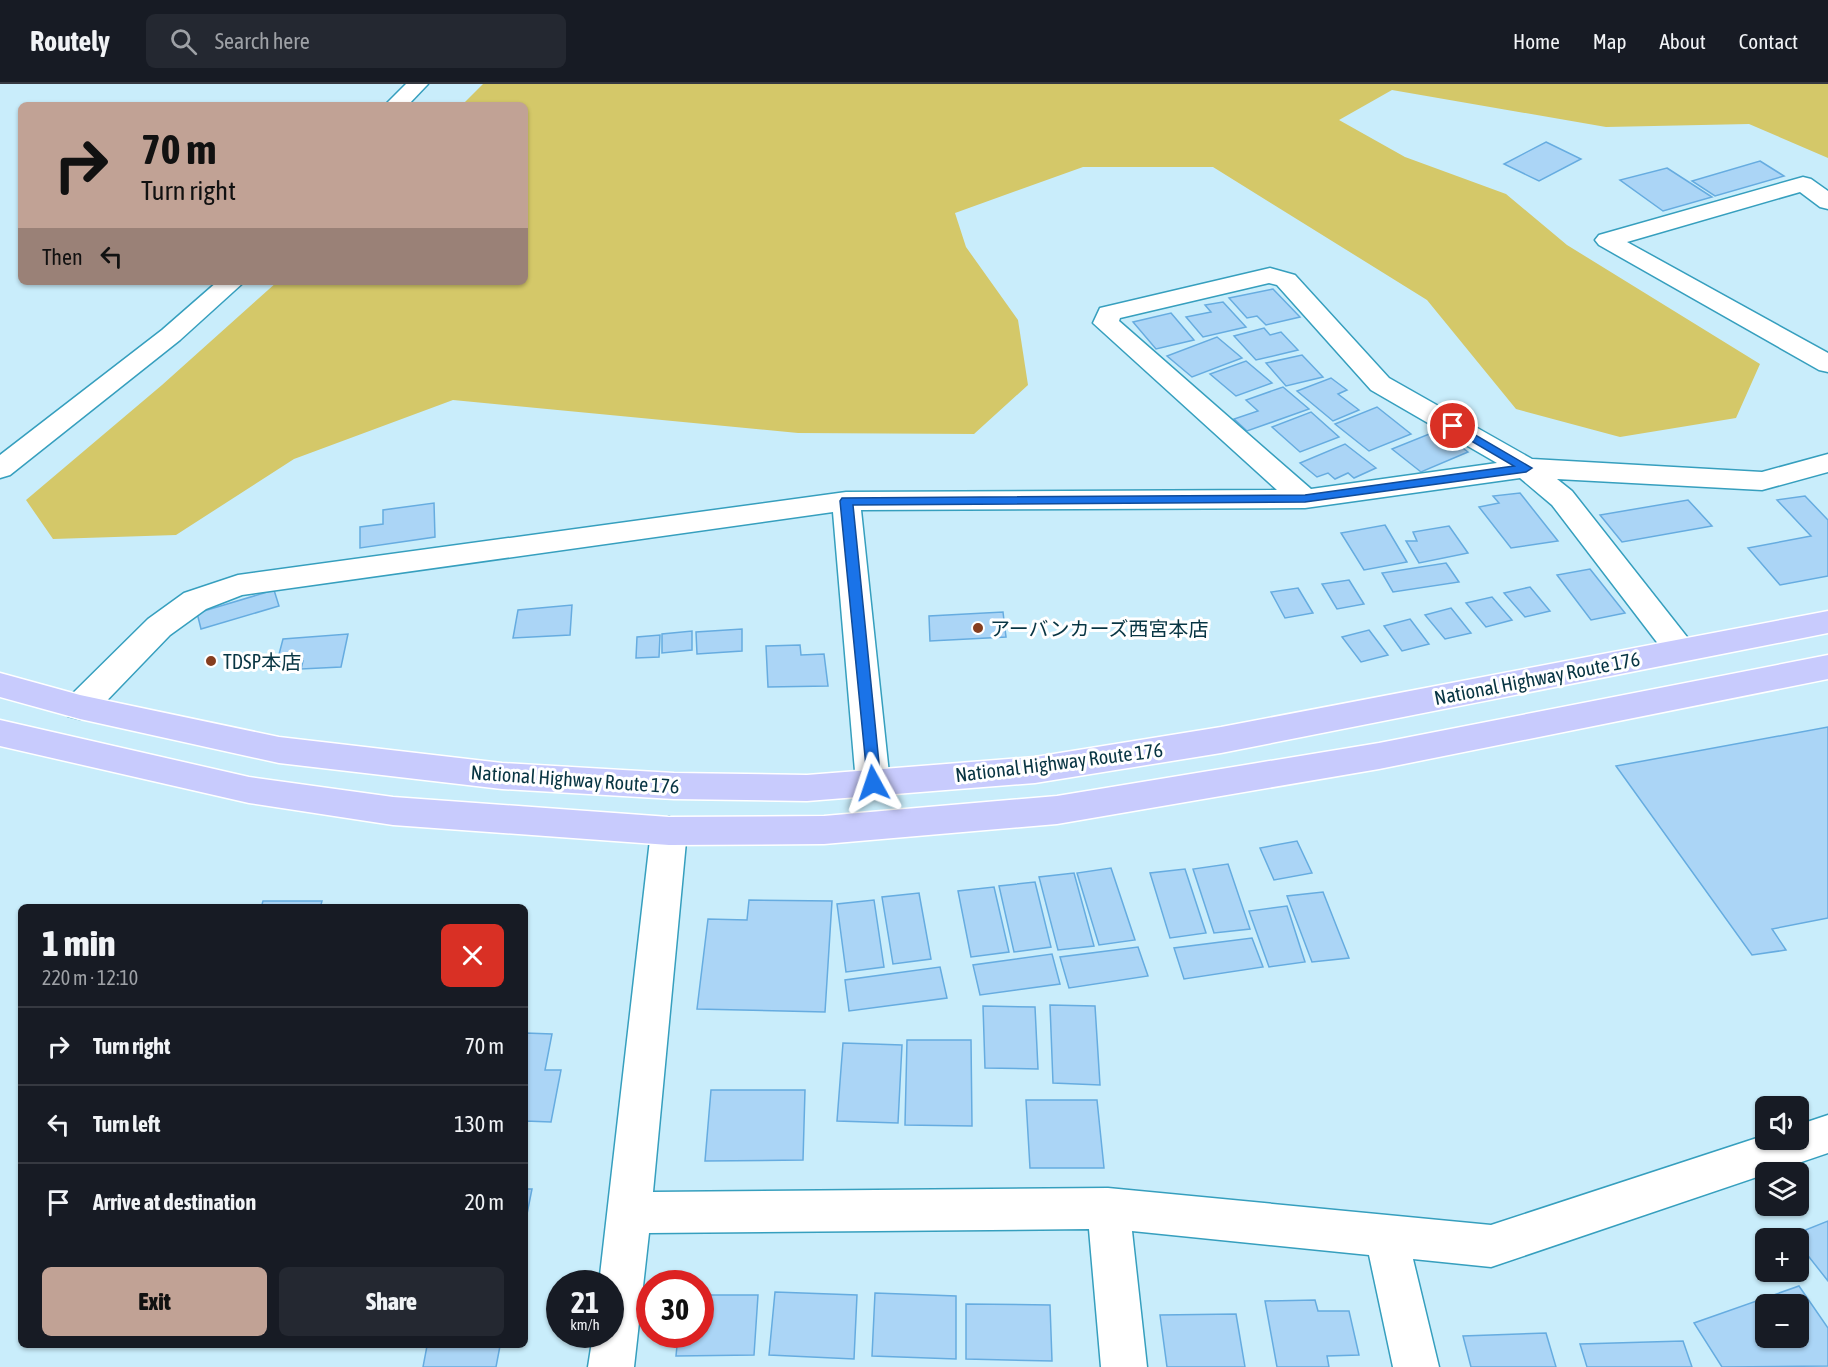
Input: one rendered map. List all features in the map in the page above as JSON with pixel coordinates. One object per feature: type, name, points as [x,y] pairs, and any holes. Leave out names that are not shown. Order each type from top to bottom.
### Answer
[{"type":"highway","name":"National Highway Route 176","points":[[0,685],[80,707],[279,750],[502,776],[674,786],[807,788],[1035,770],[1210,742],[1828,622]]},
{"type":"highway","points":[[0,733],[249,790],[403,812],[669,831],[824,830],[1057,810],[1379,756],[1828,667]]},
{"type":"street","points":[[399,102],[418,84]]},
{"type":"street","points":[[1828,202],[1803,184],[1607,240],[1828,364]]},
{"type":"street","points":[[1305,498],[1106,323],[1109,313],[1270,275],[1286,280],[1380,384],[1526,468],[1562,498],[1680,650]]},
{"type":"street","points":[[0,469],[162,342],[228,285]]},
{"type":"street","points":[[80,707],[159,627],[195,601],[238,585],[846,501],[1305,498],[1526,468],[1762,481],[1828,463]]},
{"type":"street","points":[[846,501],[873,783]]},
{"type":"street","points":[[611,1367],[630,1213],[669,831]]},
{"type":"street","points":[[630,1213],[1108,1208],[1491,1246],[1828,1134]]},
{"type":"street","points":[[1108,1208],[1124,1367]]},
{"type":"street","points":[[1386,1236],[1416,1367]]},
{"type":"shaded area","points":[[483,84],[1828,84],[1828,158],[1749,124],[1606,127],[1392,90],[1339,120],[1405,157],[1506,194],[1567,245],[1760,364],[1736,418],[1620,437],[1516,409],[1427,300],[1213,167],[1083,167],[955,213],[966,247],[1018,320],[1028,385],[974,434],[798,433],[453,400],[294,459],[176,535],[53,539],[26,500],[162,385],[274,285],[528,285],[528,102],[465,102]]},
{"type":"building","points":[[1546,142],[1581,159],[1539,181],[1504,164]]},
{"type":"building","points":[[1760,161],[1784,176],[1715,196],[1692,181]]},
{"type":"building","points":[[1667,168],[1712,197],[1663,211],[1620,180]]},
{"type":"building","points":[[1273,289],[1300,317],[1266,325],[1257,316],[1247,318],[1229,298]]},
{"type":"building","points":[[1223,302],[1246,327],[1203,337],[1186,317],[1211,312],[1205,305]]},
{"type":"building","points":[[1171,313],[1194,340],[1156,349],[1133,322]]},
{"type":"building","points":[[1264,328],[1270,335],[1281,332],[1298,350],[1256,360],[1234,336]]},
{"type":"building","points":[[1217,337],[1242,358],[1192,377],[1167,356]]},
{"type":"building","points":[[1302,355],[1323,377],[1286,386],[1266,363]]},
{"type":"building","points":[[1246,361],[1272,383],[1236,396],[1210,374]]},
{"type":"building","points":[[1331,378],[1347,390],[1338,394],[1359,410],[1333,421],[1297,391]]},
{"type":"building","points":[[1283,387],[1309,409],[1247,431],[1234,419],[1258,411],[1246,400]]},
{"type":"building","points":[[1377,407],[1411,434],[1369,451],[1335,424]]},
{"type":"building","points":[[1311,412],[1339,437],[1300,452],[1272,427]]},
{"type":"building","points":[[1439,430],[1468,452],[1421,472],[1392,449]]},
{"type":"building","points":[[1345,444],[1376,468],[1354,478],[1348,473],[1335,479],[1328,473],[1317,477],[1300,463]]},
{"type":"building","points":[[1520,493],[1558,541],[1511,548],[1479,507],[1499,503],[1493,496]]},
{"type":"building","points":[[1805,496],[1828,520],[1828,576],[1780,585],[1748,548],[1811,536],[1777,500]]},
{"type":"building","points":[[1688,500],[1712,526],[1622,542],[1600,515]]},
{"type":"building","points":[[434,503],[435,537],[360,548],[360,527],[383,524],[383,510]]},
{"type":"building","points":[[1385,525],[1407,562],[1364,570],[1341,533]]},
{"type":"building","points":[[1449,526],[1468,553],[1419,563],[1406,541],[1417,541],[1413,532]]},
{"type":"building","points":[[1446,563],[1459,582],[1393,592],[1382,573]]},
{"type":"building","points":[[1590,569],[1625,613],[1591,620],[1557,575]]},
{"type":"building","points":[[1349,580],[1364,604],[1337,609],[1322,584]]},
{"type":"building","points":[[1530,587],[1550,611],[1525,617],[1504,593]]},
{"type":"building","points":[[1298,588],[1313,613],[1285,618],[1271,592]]},
{"type":"building","points":[[274,590],[279,606],[201,629],[197,613]]},
{"type":"building","points":[[1492,597],[1512,620],[1486,627],[1466,603]]},
{"type":"building","points":[[572,605],[570,635],[513,638],[518,610]]},
{"type":"building","points":[[1451,608],[1471,633],[1445,639],[1425,615]]},
{"type":"building","points":[[1003,612],[1006,637],[930,641],[929,616]]},
{"type":"building","points":[[1410,619],[1429,644],[1402,651],[1384,626]]},
{"type":"building","points":[[742,629],[742,651],[697,654],[696,632]]},
{"type":"building","points":[[1369,630],[1388,655],[1361,662],[1342,637]]},
{"type":"building","points":[[692,631],[692,650],[662,653],[662,634]]},
{"type":"building","points":[[348,634],[341,667],[301,669],[303,661],[277,662],[283,639]]},
{"type":"building","points":[[660,635],[659,657],[636,658],[637,637]]},
{"type":"building","points":[[800,645],[801,655],[824,654],[828,686],[768,687],[766,646]]},
{"type":"building","points":[[1828,727],[1828,918],[1772,929],[1786,950],[1752,955],[1616,766]]},
{"type":"building","points":[[1297,841],[1312,873],[1274,880],[1260,848]]},
{"type":"building","points":[[1228,864],[1250,929],[1214,933],[1193,869]]},
{"type":"building","points":[[1111,868],[1135,940],[1099,945],[1077,873]]},
{"type":"building","points":[[1185,869],[1206,933],[1170,938],[1150,873]]},
{"type":"building","points":[[1074,873],[1094,946],[1058,950],[1039,877]]},
{"type":"building","points":[[1035,882],[1051,947],[1014,952],[999,886]]},
{"type":"building","points":[[994,887],[1009,952],[971,957],[958,891]]},
{"type":"building","points":[[1323,892],[1349,958],[1312,962],[1287,896]]},
{"type":"building","points":[[919,893],[931,959],[893,964],[882,897]]},
{"type":"building","points":[[749,900],[832,901],[825,1012],[697,1009],[708,919],[747,920]]},
{"type":"building","points":[[874,900],[884,967],[846,972],[837,904]]},
{"type":"building","points":[[263,901],[322,901],[321,904],[262,904]]},
{"type":"building","points":[[1287,906],[1305,962],[1269,967],[1249,911]]},
{"type":"building","points":[[1252,938],[1263,967],[1184,979],[1174,948]]},
{"type":"building","points":[[1138,947],[1148,976],[1069,988],[1060,957]]},
{"type":"building","points":[[1052,954],[1060,984],[980,995],[973,965]]},
{"type":"building","points":[[940,967],[947,998],[849,1011],[845,980]]},
{"type":"building","points":[[1050,1005],[1095,1006],[1100,1085],[1053,1083]]},
{"type":"building","points":[[983,1006],[1035,1007],[1038,1069],[985,1068]]},
{"type":"building","points":[[528,1033],[552,1034],[545,1070],[561,1070],[551,1122],[528,1121]]},
{"type":"building","points":[[907,1040],[971,1040],[972,1126],[905,1125]]},
{"type":"building","points":[[843,1043],[902,1045],[898,1123],[837,1121]]},
{"type":"building","points":[[711,1090],[805,1090],[803,1160],[705,1161]]},
{"type":"building","points":[[1026,1100],[1097,1100],[1104,1168],[1030,1168]]},
{"type":"building","points":[[528,1189],[532,1189],[528,1209]]},
{"type":"building","points":[[1828,1221],[1828,1281],[1809,1257],[1809,1229]]},
{"type":"building","points":[[1799,1286],[1805,1294],[1776,1294]]},
{"type":"building","points":[[775,1292],[857,1295],[854,1359],[769,1355]]},
{"type":"building","points":[[875,1293],[956,1296],[956,1359],[872,1356]]},
{"type":"building","points":[[714,1295],[758,1295],[754,1355],[676,1356],[677,1348],[714,1348]]},
{"type":"building","points":[[1315,1300],[1318,1311],[1349,1311],[1359,1355],[1327,1356],[1329,1367],[1277,1367],[1265,1301]]},
{"type":"building","points":[[1809,1300],[1828,1328],[1828,1366],[1722,1367],[1694,1323],[1755,1302],[1755,1348],[1809,1348]]},
{"type":"building","points":[[966,1304],[1050,1305],[1052,1361],[966,1359]]},
{"type":"building","points":[[1236,1314],[1245,1367],[1167,1367],[1160,1315]]},
{"type":"building","points":[[1546,1333],[1556,1367],[1471,1367],[1463,1336]]},
{"type":"building","points":[[1683,1341],[1692,1367],[1587,1367],[1580,1344]]},
{"type":"building","points":[[427,1348],[500,1348],[496,1367],[423,1367]]},
{"type":"place","name":"アーバンカーズ西宮本店","points":[[978,628]]},
{"type":"place","name":"TDSP本店","points":[[211,661]]},
{"type":"route","points":[[873,783],[846,501],[1305,498],[1526,468],[1453,426]]}]
